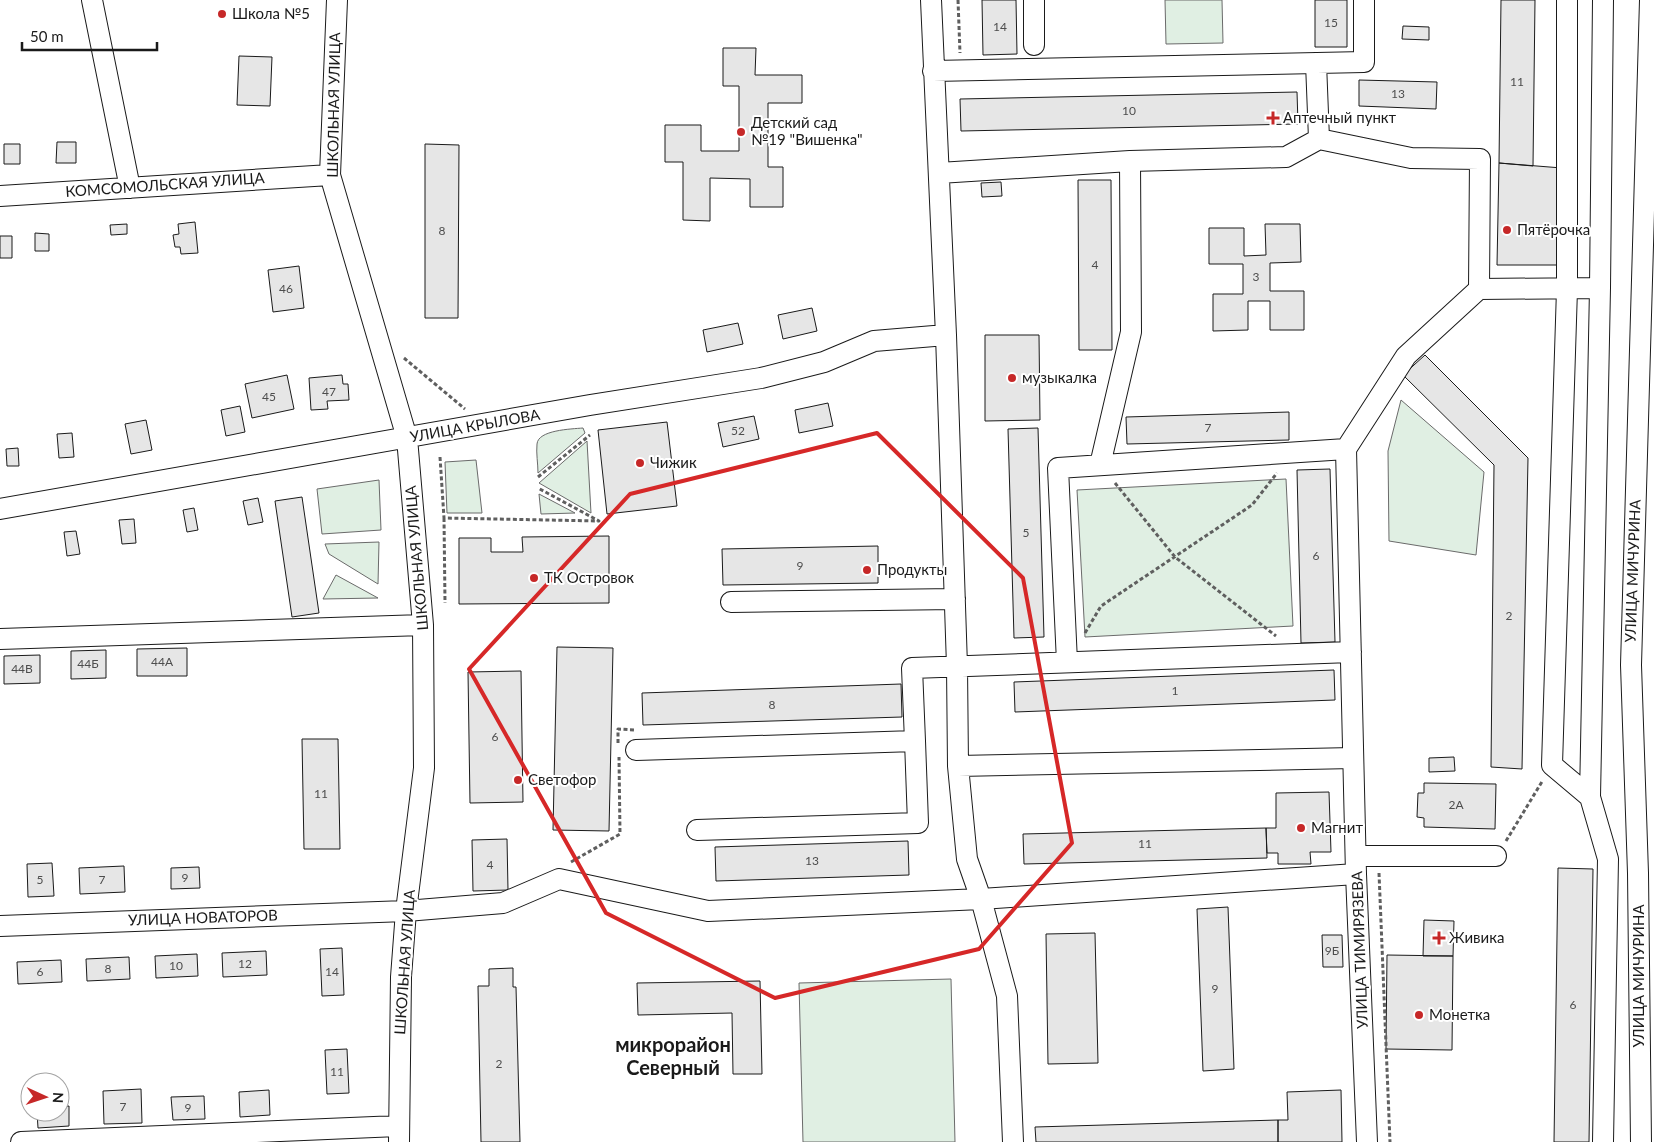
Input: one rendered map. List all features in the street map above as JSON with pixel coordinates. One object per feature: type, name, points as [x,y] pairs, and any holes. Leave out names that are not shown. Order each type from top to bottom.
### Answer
[{"type":"street","points":[[92,0],[130,188]]},
{"type":"street","name":"ШКОЛЬНАЯ УЛИЦА","points":[[337,0],[330,175],[407,438],[423,625],[424,768],[406,911],[401,977],[398,1134]]},
{"type":"street","points":[[931,0],[946,335],[957,666],[958,766],[967,859],[981,899],[1007,996],[1013,1142]]},
{"type":"street","points":[[1034,0],[1034,45]]},
{"type":"street","points":[[933,72],[1364,62],[1364,0]]},
{"type":"street","points":[[1567,0],[1567,288],[1552,765],[1590,797]]},
{"type":"street","points":[[1603,0],[1600,288],[1590,797],[1608,859],[1603,1142]]},
{"type":"street","name":"УЛИЦА МИЧУРИНА","points":[[1641,1142],[1638,873],[1630,664],[1650,0]]},
{"type":"street","points":[[1316,63],[1319,139]]},
{"type":"street","points":[[939,173],[1130,161],[1286,157],[1319,139],[1411,158],[1480,159],[1479,289]]},
{"type":"street","points":[[1100,466],[1131,332],[1130,161]]},
{"type":"street","name":"КОМСОМОЛЬСКАЯ УЛИЦА","points":[[0,196],[330,175]]},
{"type":"street","points":[[1067,662],[1058,468],[1346,449],[1406,356],[1479,289],[1600,288]]},
{"type":"street","name":"УЛИЦА КРЫЛОВА","points":[[0,509],[590,405],[761,378],[824,362],[874,341],[946,335]]},
{"type":"street","name":"УЛИЦА ТИМИРЯЗЕВА","points":[[1346,449],[1356,865],[1367,1142]]},
{"type":"street","points":[[731,602],[955,599]]},
{"type":"street","points":[[0,639],[423,625]]},
{"type":"street","points":[[697,830],[918,823],[912,668],[1351,652]]},
{"type":"street","points":[[636,750],[915,741]]},
{"type":"street","points":[[958,766],[1354,758]]},
{"type":"street","name":"УЛИЦА НОВАТОРОВ","points":[[0,926],[406,911],[503,903],[559,879],[708,911],[981,899],[1356,865],[1378,856],[1496,856]]},
{"type":"street","points":[[21,1142],[398,1134]]},
{"type":"path","points":[[958,0],[961,71]]},
{"type":"path","points":[[400,355],[484,424]]},
{"type":"path","points":[[538,478],[590,435]]},
{"type":"path","points":[[1067,662],[1101,606],[1252,505],[1293,452]]},
{"type":"path","points":[[440,457],[444,518],[445,602]]},
{"type":"path","points":[[1100,466],[1175,557],[1299,654]]},
{"type":"path","points":[[444,518],[599,521],[538,488]]},
{"type":"path","points":[[620,834],[618,730],[638,730]]},
{"type":"path","points":[[1496,856],[1552,765]]},
{"type":"path","points":[[1378,856],[1390,1142]]},
{"type":"highlighted area","points":[[877,433],[1023,578],[1072,843],[979,949],[775,998],[606,913],[469,669],[630,494]]},
{"type":"green space","points":[[1165,0],[1222,0],[1223,43],[1166,44]]},
{"type":"green space","points":[[1401,400],[1484,472],[1476,555],[1389,541],[1388,451]]},
{"type":"green space","points":[[583,428],[585,433],[538,473],[537,444],[539,439],[556,431]]},
{"type":"green space","points":[[587,441],[591,513],[539,483]]},
{"type":"green space","points":[[476,460],[482,513],[447,513],[445,462]]},
{"type":"green space","points":[[1286,479],[1293,626],[1085,637],[1077,490]]},
{"type":"green space","points":[[379,480],[381,530],[322,534],[317,489]]},
{"type":"green space","points":[[539,494],[575,513],[541,514]]},
{"type":"green space","points":[[379,542],[378,584],[329,554],[325,544]]},
{"type":"green space","points":[[336,575],[378,598],[323,599]]},
{"type":"green space","points":[[951,979],[955,1142],[803,1142],[799,983]]},
{"type":"building","points":[[982,0],[1016,0],[1017,54],[983,55]]},
{"type":"building","points":[[1315,0],[1347,0],[1347,47],[1315,47]]},
{"type":"building","points":[[1501,0],[1535,0],[1533,166],[1499,163]]},
{"type":"building","points":[[1403,26],[1429,27],[1429,40],[1402,39]]},
{"type":"building","points":[[723,48],[756,48],[755,75],[802,75],[802,103],[768,103],[768,167],[783,167],[783,207],[750,207],[750,179],[710,178],[710,221],[683,220],[683,162],[665,162],[665,125],[701,125],[701,151],[739,151],[739,86],[723,86]]},
{"type":"building","points":[[239,56],[272,57],[270,106],[237,105]]},
{"type":"building","points":[[1359,80],[1437,82],[1436,109],[1359,106]]},
{"type":"building","points":[[1297,92],[1298,124],[961,131],[960,99]]},
{"type":"building","points":[[57,142],[76,142],[76,163],[56,163]]},
{"type":"building","points":[[4,144],[20,144],[20,164],[4,164]]},
{"type":"building","points":[[425,144],[459,145],[458,318],[425,318]]},
{"type":"building","points":[[1499,163],[1562,168],[1561,265],[1497,265]]},
{"type":"building","points":[[1078,180],[1111,180],[1112,350],[1079,350]]},
{"type":"building","points":[[1001,182],[1002,196],[982,197],[981,183]]},
{"type":"building","points":[[195,222],[198,253],[181,254],[180,247],[175,247],[173,235],[179,234],[178,224]]},
{"type":"building","points":[[127,224],[127,234],[111,235],[110,225]]},
{"type":"building","points":[[1265,224],[1300,224],[1301,262],[1270,263],[1270,291],[1304,291],[1304,330],[1270,330],[1270,301],[1248,301],[1248,330],[1213,331],[1213,294],[1243,294],[1243,264],[1209,264],[1209,228],[1244,228],[1244,256],[1266,255]]},
{"type":"building","points":[[35,233],[49,234],[49,251],[35,251]]},
{"type":"building","points":[[0,236],[12,236],[12,258],[0,258]]},
{"type":"building","points":[[299,266],[304,308],[273,312],[268,270]]},
{"type":"building","points":[[812,308],[817,331],[783,339],[778,315]]},
{"type":"building","points":[[738,323],[743,344],[707,352],[703,330]]},
{"type":"building","name":"музыкалка","points":[[985,335],[1039,335],[1040,420],[985,421]]},
{"type":"building","points":[[1425,355],[1528,458],[1522,769],[1491,767],[1494,465],[1403,375]]},
{"type":"building","points":[[287,375],[294,409],[252,418],[245,384]]},
{"type":"building","points":[[342,375],[343,384],[348,384],[349,400],[327,401],[328,409],[311,410],[309,378]]},
{"type":"building","points":[[828,403],[833,426],[799,433],[795,410]]},
{"type":"building","points":[[240,406],[245,432],[226,436],[221,410]]},
{"type":"building","points":[[1289,412],[1289,440],[1127,444],[1126,417]]},
{"type":"building","points":[[754,416],[759,439],[723,447],[718,423]]},
{"type":"building","points":[[146,420],[152,450],[131,454],[125,424]]},
{"type":"building","points":[[667,422],[677,506],[607,514],[598,430]]},
{"type":"building","points":[[1038,428],[1044,637],[1014,638],[1008,429]]},
{"type":"building","points":[[72,433],[74,457],[59,458],[57,434]]},
{"type":"building","points":[[18,448],[19,466],[7,466],[6,449]]},
{"type":"building","points":[[1330,469],[1335,642],[1301,643],[1297,470]]},
{"type":"building","points":[[302,497],[319,613],[292,617],[275,501]]},
{"type":"building","points":[[258,498],[263,522],[248,525],[243,501]]},
{"type":"building","points":[[194,508],[198,530],[187,532],[183,510]]},
{"type":"building","points":[[134,519],[136,543],[122,544],[119,520]]},
{"type":"building","points":[[76,531],[80,554],[67,556],[64,532]]},
{"type":"building","name":"ТК Островок","points":[[609,536],[609,603],[459,604],[459,538],[491,538],[491,552],[523,552],[522,537]]},
{"type":"building","points":[[878,546],[878,583],[723,585],[722,549]]},
{"type":"building","points":[[557,647],[613,648],[609,831],[553,830]]},
{"type":"building","points":[[187,648],[187,676],[137,676],[137,649]]},
{"type":"building","points":[[106,650],[106,678],[71,679],[71,651]]},
{"type":"building","points":[[40,655],[40,683],[4,684],[4,656]]},
{"type":"building","points":[[1334,670],[1335,700],[1015,712],[1014,682]]},
{"type":"building","points":[[521,671],[523,802],[470,803],[468,672]]},
{"type":"building","points":[[901,684],[902,717],[643,725],[642,693]]},
{"type":"building","points":[[302,739],[338,739],[340,849],[304,849]]},
{"type":"building","points":[[1454,757],[1455,771],[1429,772],[1429,758]]},
{"type":"building","points":[[1424,783],[1496,784],[1495,829],[1424,827],[1424,818],[1417,817],[1418,793],[1424,793]]},
{"type":"building","name":"Магнит","points":[[1329,792],[1331,852],[1310,852],[1311,864],[1278,864],[1278,853],[1267,853],[1266,828],[1276,828],[1276,793]]},
{"type":"building","points":[[1266,828],[1267,858],[1024,864],[1023,834]]},
{"type":"building","points":[[507,839],[508,890],[473,891],[472,840]]},
{"type":"building","points":[[908,841],[909,875],[716,881],[715,847]]},
{"type":"building","points":[[52,863],[54,896],[28,897],[27,864]]},
{"type":"building","points":[[124,866],[125,892],[80,894],[79,868]]},
{"type":"building","points":[[199,867],[200,888],[171,889],[171,868]]},
{"type":"building","points":[[1558,868],[1593,869],[1589,1142],[1554,1142]]},
{"type":"building","points":[[1228,907],[1234,1069],[1203,1071],[1197,909]]},
{"type":"building","name":"Живика","points":[[1424,920],[1454,921],[1453,956],[1423,956]]},
{"type":"building","points":[[1095,933],[1098,1063],[1048,1064],[1046,934]]},
{"type":"building","points":[[1322,935],[1342,935],[1343,967],[1323,967]]},
{"type":"building","points":[[342,948],[344,995],[322,996],[320,949]]},
{"type":"building","points":[[266,951],[267,975],[223,977],[222,953]]},
{"type":"building","points":[[197,954],[198,976],[156,978],[155,956]]},
{"type":"building","name":"Монетка","points":[[1387,955],[1453,956],[1452,1050],[1386,1049]]},
{"type":"building","points":[[129,957],[130,979],[87,981],[86,959]]},
{"type":"building","points":[[61,960],[62,982],[18,984],[17,962]]},
{"type":"building","points":[[513,968],[513,987],[516,987],[520,1142],[481,1142],[478,986],[489,986],[489,969]]},
{"type":"building","points":[[760,981],[762,1074],[733,1074],[732,1013],[638,1015],[637,983]]},
{"type":"building","points":[[347,1049],[349,1093],[327,1094],[325,1050]]},
{"type":"building","points":[[141,1089],[142,1123],[104,1124],[103,1091]]},
{"type":"building","points":[[269,1090],[270,1115],[240,1117],[239,1092]]},
{"type":"building","points":[[1341,1090],[1342,1142],[1278,1142],[1278,1120],[1288,1120],[1287,1092]]},
{"type":"building","points":[[204,1096],[205,1119],[173,1120],[171,1097]]},
{"type":"building","points":[[1278,1120],[1278,1142],[1036,1142],[1035,1127]]},
{"type":"building","points":[[38,1122],[69,1122],[69,1126],[38,1128]]},
{"type":"place","name":"Школа №5","points":[[222,14]]},
{"type":"place","name":"Аптечный пункт","points":[[1273,118]]},
{"type":"place","name":"Детский сад №19 \"Вишенка\"","points":[[741,132]]},
{"type":"place","name":"Пятёрочка","points":[[1507,230]]},
{"type":"place","name":"музыкалка","points":[[1012,378]]},
{"type":"place","name":"Чижик","points":[[640,463]]},
{"type":"place","name":"Продукты","points":[[867,570]]},
{"type":"place","name":"ТК Островок","points":[[534,578]]},
{"type":"place","name":"Светофор","points":[[518,780]]},
{"type":"place","name":"Магнит","points":[[1301,828]]},
{"type":"place","name":"Живика","points":[[1439,938]]},
{"type":"place","name":"Монетка","points":[[1419,1015]]},
{"type":"district","name":"микрорайон Северный","points":[[673,1056]]}]
